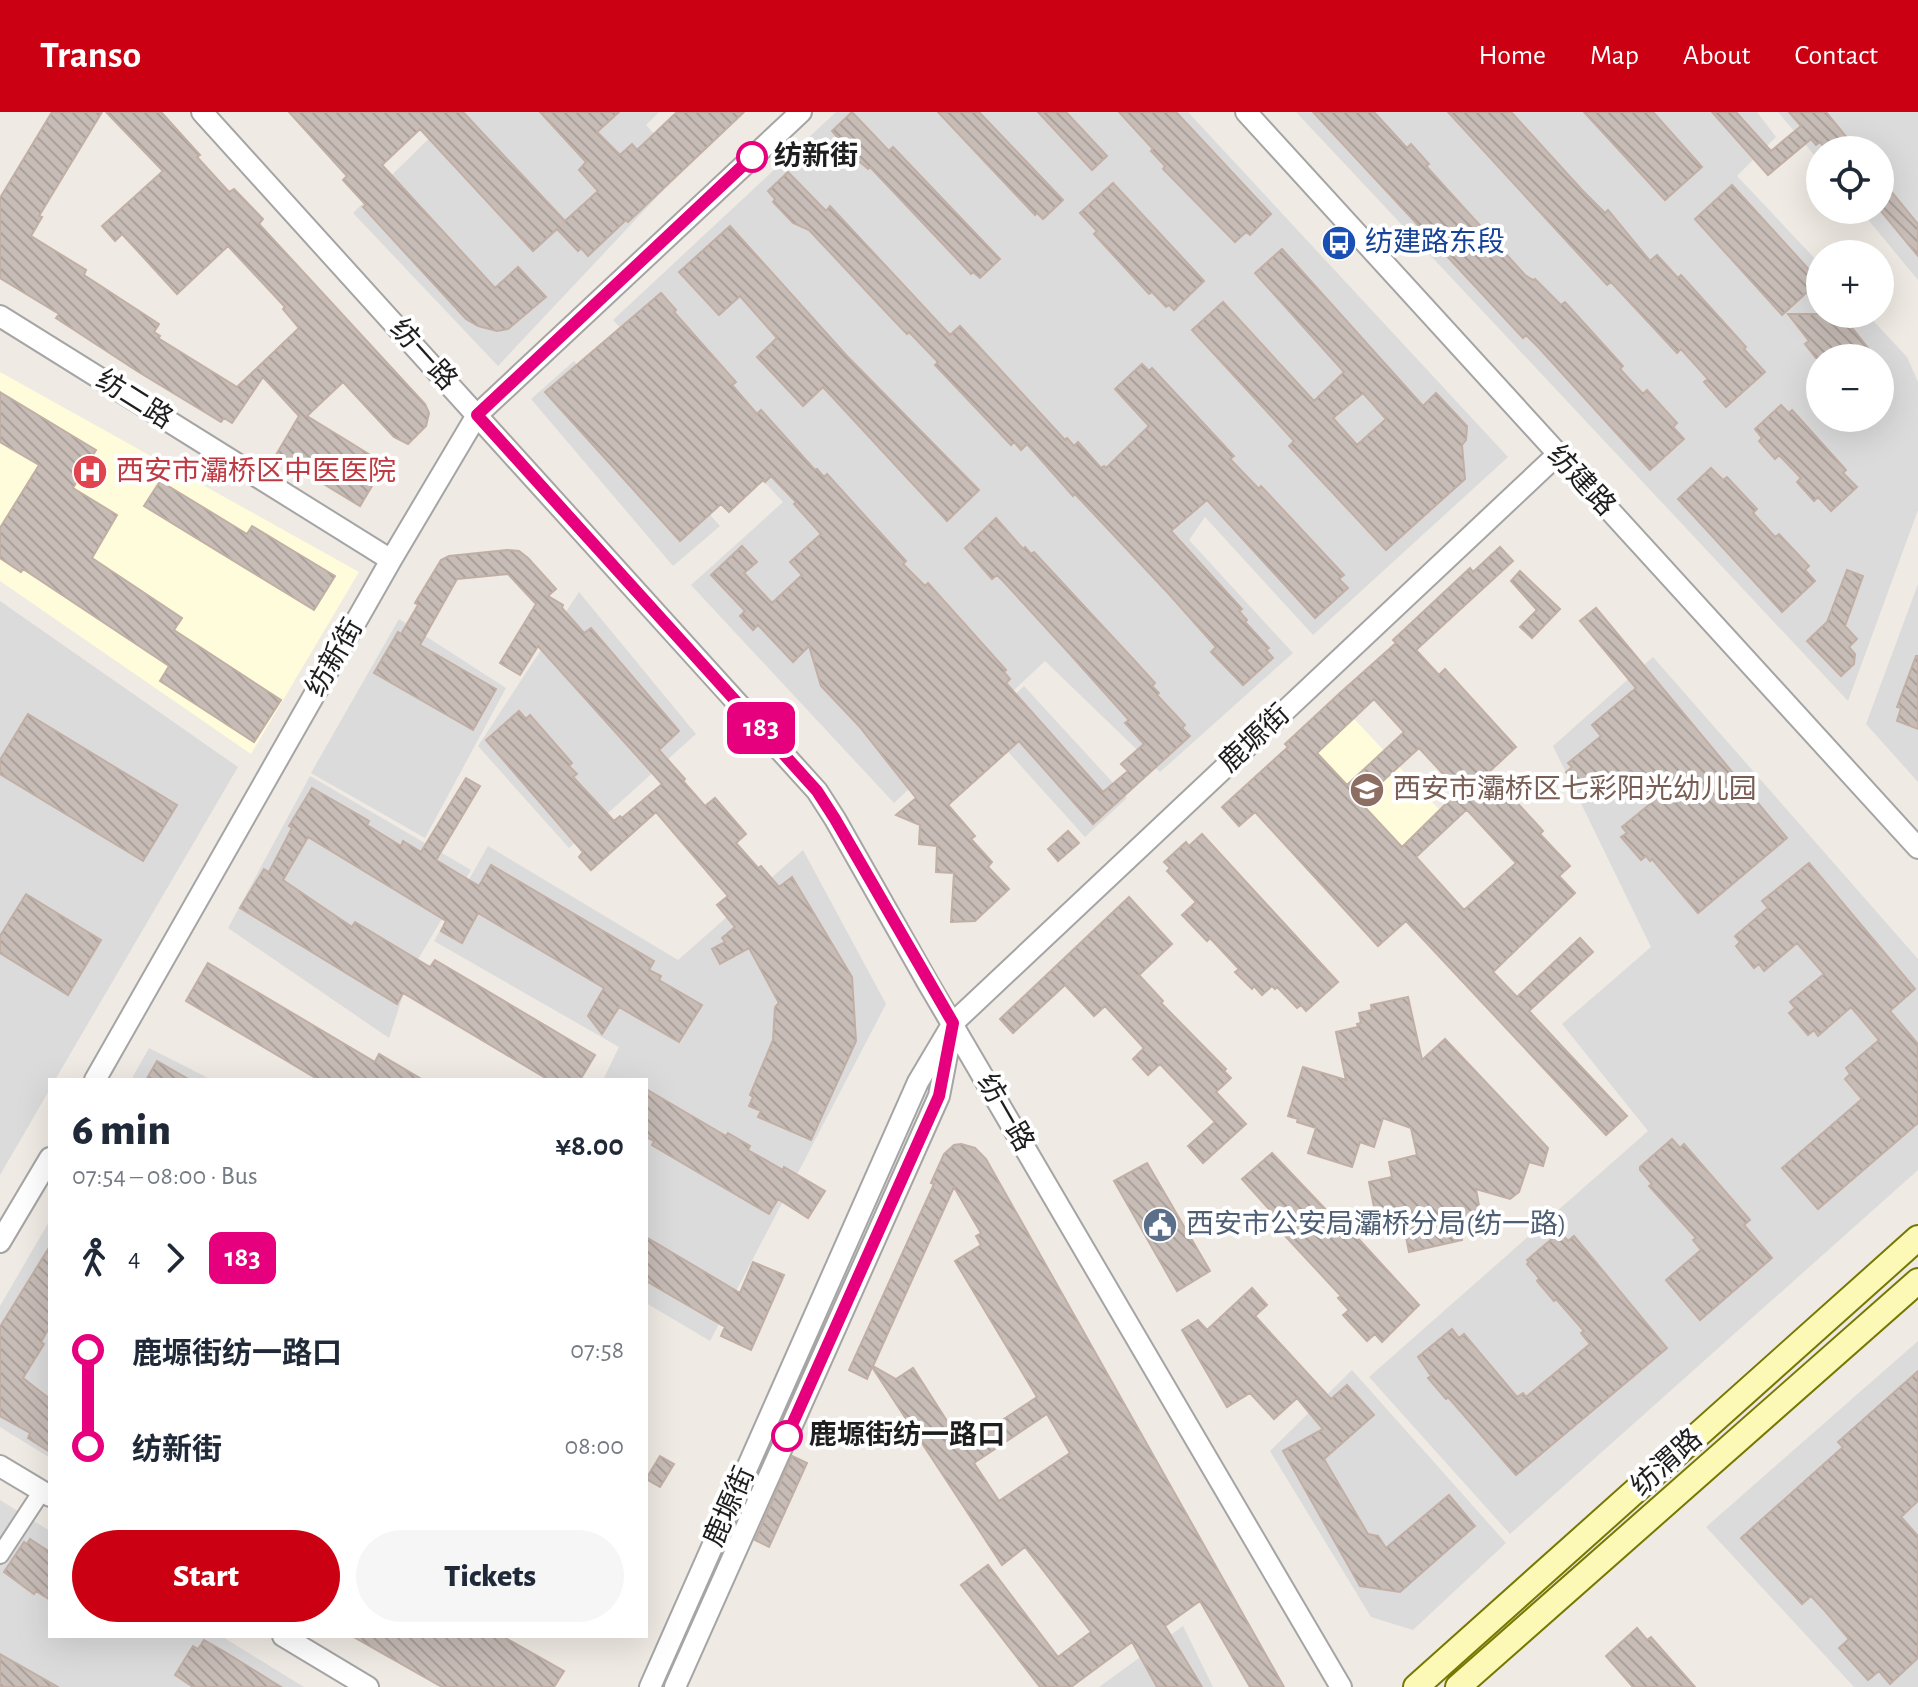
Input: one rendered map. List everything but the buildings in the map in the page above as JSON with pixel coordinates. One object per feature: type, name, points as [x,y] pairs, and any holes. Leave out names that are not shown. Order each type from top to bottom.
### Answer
[{"type":"main road","name":"纺渭路","points":[[1416,1687],[1918,1238]]},
{"type":"main road","name":"纺渭路","points":[[1458,1687],[1918,1281]]},
{"type":"street","name":"纺一路","points":[[202,112],[817,791],[1341,1687]]},
{"type":"street","name":"纺新街","points":[[96,1078],[477,415],[801,112]]},
{"type":"street","name":"纺建路","points":[[1246,112],[1918,848]]},
{"type":"street","name":"纺二路","points":[[0,316],[391,560]]},
{"type":"street","name":"鹿塬街","points":[[650,1687],[918,1082],[953,1023],[1557,455]]},
{"type":"street","name":"鹿塬街","points":[[675,1687],[939,1096],[953,1023]]},
{"type":"street","points":[[0,1242],[48,1161]]},
{"type":"street","points":[[0,1466],[46,1494],[0,1555]]},
{"type":"street","points":[[286,1638],[368,1687]]},
{"type":"shaded area","points":[[456,112],[659,112],[646,125],[685,167],[498,366],[353,213]]},
{"type":"shaded area","points":[[836,112],[1188,112],[1508,457],[1313,635],[1205,517],[1189,540],[1293,653],[1160,772],[1045,661],[894,803],[691,585],[783,502],[613,320]]},
{"type":"shaded area","points":[[1296,112],[1757,112],[1776,137],[1737,176],[1806,249],[1806,328],[1880,328],[1907,357],[1918,382],[1918,510],[1848,701]]},
{"type":"shaded area","points":[[1778,112],[1918,112],[1918,280],[1894,251],[1894,240],[1885,240],[1872,224],[1894,224],[1894,136],[1806,136],[1806,145]]},
{"type":"shaded area","points":[[574,361],[720,526],[673,566],[531,399]]},
{"type":"shaded area","name":"西安市灞桥区中医医院","points":[[0,372],[359,572],[251,754],[0,581]]},
{"type":"shaded area","points":[[1918,584],[1918,782],[1866,724]]},
{"type":"shaded area","points":[[579,592],[696,734],[569,848],[478,746]]},
{"type":"shaded area","points":[[0,601],[238,767],[56,1078],[48,1078],[48,1092],[0,1175]]},
{"type":"shaded area","points":[[399,619],[506,688],[425,838],[311,773]]},
{"type":"shaded area","points":[[1653,657],[1918,959],[1918,1170],[1510,1534],[1369,1377],[1648,1131],[1562,1024],[1651,947],[1553,746]]},
{"type":"shaded area","points":[[1024,686],[1127,798],[1085,837],[983,724]]},
{"type":"shaded area","name":"西安市灞桥区七彩阳光幼儿园","points":[[1342,706],[1450,821],[1388,875],[1285,760]]},
{"type":"shaded area","points":[[310,776],[471,870],[411,971],[389,1038],[228,928]]},
{"type":"shaded area","points":[[488,846],[678,960],[803,850],[886,1004],[710,1341],[648,1304],[648,1078],[604,1078],[619,1047],[434,941]]},
{"type":"shaded area","points":[[149,1048],[208,1078],[132,1078]]},
{"type":"shaded area","points":[[48,1223],[48,1457],[0,1427],[0,1306]]},
{"type":"shaded area","points":[[1918,1341],[1918,1687],[1854,1687],[1706,1527]]},
{"type":"shaded area","points":[[1352,1370],[1506,1543],[1413,1630],[1371,1617],[1270,1451]]},
{"type":"shaded area","points":[[0,1500],[48,1530],[48,1638],[224,1638],[304,1687],[0,1687]]},
{"type":"shaded area","points":[[1183,1626],[1213,1687],[1099,1687]]},
{"type":"bus line","name":"183","points":[[752,157],[477,415],[817,791],[953,1023],[939,1096],[787,1436]]},
{"type":"place","name":"纺新街","points":[[752,157]]},
{"type":"place","name":"纺建路东段","points":[[1339,243]]},
{"type":"place","name":"西安市灞桥区中医医院","points":[[90,472]]},
{"type":"place","name":"西安市灞桥区七彩阳光幼儿园","points":[[1367,790]]},
{"type":"place","name":"西安市公安局灞桥分局(纺一路)","points":[[1160,1225]]},
{"type":"place","name":"鹿塬街纺一路口","points":[[787,1436]]}]
